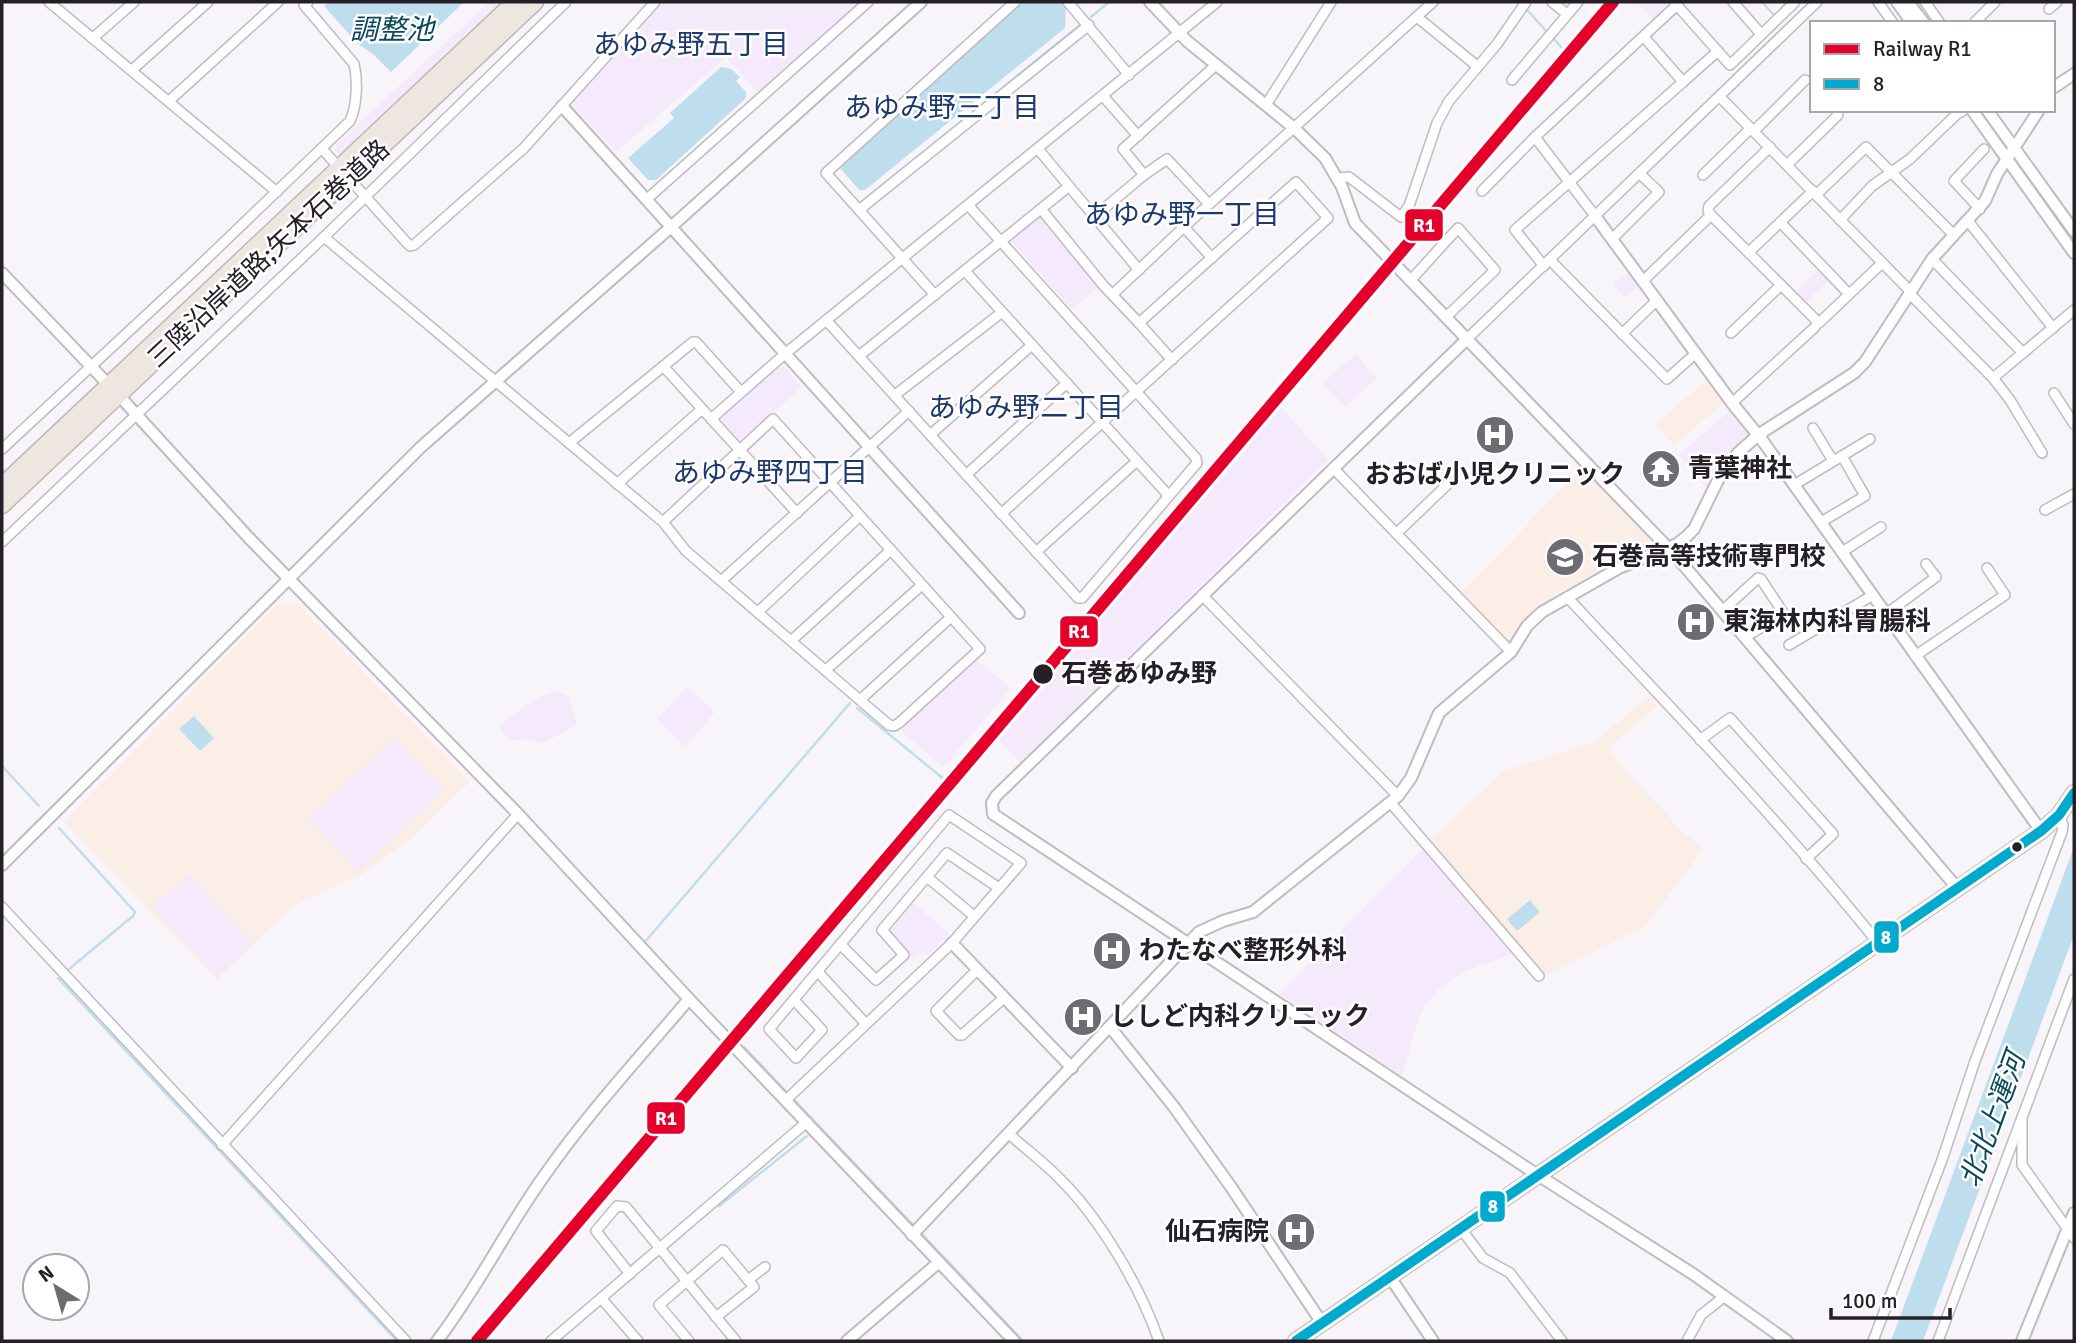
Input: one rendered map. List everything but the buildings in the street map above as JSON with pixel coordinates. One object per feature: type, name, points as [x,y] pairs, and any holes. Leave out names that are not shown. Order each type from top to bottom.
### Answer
[{"type":"highway","name":"三陸沿岸道路;矢本石巻道路","points":[[2,486],[516,2]]},
{"type":"highway","name":"三陸沿岸道路;矢本石巻道路","points":[[2,505],[535,2]]},
{"type":"highway","points":[[1296,1341],[2041,831],[2059,815],[2074,793]]},
{"type":"street","points":[[93,38],[134,2]]},
{"type":"street","points":[[132,71],[208,2]]},
{"type":"street","points":[[169,101],[278,2]]},
{"type":"street","points":[[2,542],[366,197],[566,2]]},
{"type":"street","points":[[354,184],[407,243],[414,245],[524,148],[655,2]]},
{"type":"street","points":[[647,199],[868,2]]},
{"type":"street","points":[[2,865],[393,474],[920,2]]},
{"type":"street","points":[[935,295],[826,173],[1015,2]]},
{"type":"street","points":[[1068,2],[1129,75]]},
{"type":"street","points":[[1150,2],[1180,33],[1294,128],[1325,158],[1337,178],[1355,223],[1668,548],[1958,889]]},
{"type":"street","points":[[711,419],[826,320],[1217,2]]},
{"type":"street","points":[[1266,105],[1331,2]]},
{"type":"street","points":[[1113,295],[1184,226],[1433,2]]},
{"type":"street","points":[[1337,178],[1349,177],[1401,217],[1409,206],[1445,108],[1497,44],[1526,2]]},
{"type":"street","points":[[1552,2],[1567,14]]},
{"type":"street","points":[[1512,80],[1578,2]]},
{"type":"street","points":[[1733,2],[1762,34]]},
{"type":"street","points":[[1782,1340],[1725,1296],[1647,1243],[1540,1176],[997,819],[991,809],[996,796],[1467,339],[1593,213],[1640,174],[1720,97],[1752,56],[1817,2]]},
{"type":"street","points":[[1878,2],[1892,21]]},
{"type":"street","points":[[1897,2],[1911,21]]},
{"type":"street","points":[[1909,2],[1923,21]]},
{"type":"street","points":[[1925,2],[1939,21]]},
{"type":"street","points":[[1975,21],[1995,2]]},
{"type":"street","points":[[2049,9],[2057,2]]},
{"type":"street","points":[[55,3],[277,192]]},
{"type":"street","points":[[2,449],[346,127],[352,116],[355,70],[351,58],[304,3]]},
{"type":"street","points":[[1482,191],[1676,4],[1730,65],[1752,56],[1762,34],[1793,3]]},
{"type":"street","points":[[1417,17],[1477,66]]},
{"type":"street","points":[[859,209],[1089,25]]},
{"type":"street","points":[[1644,37],[1683,82]]},
{"type":"street","points":[[1696,353],[1667,379],[1544,262],[1515,230],[1718,51]]},
{"type":"street","points":[[1144,175],[1123,149],[1216,65]]},
{"type":"street","points":[[2055,86],[2074,74]]},
{"type":"street","points":[[1703,176],[1805,80]]},
{"type":"street","points":[[1103,96],[1138,136]]},
{"type":"street","points":[[1720,97],[1993,377],[2011,400],[2042,453]]},
{"type":"street","points":[[562,106],[1019,613]]},
{"type":"street","points":[[1840,220],[1872,186],[1910,159],[1957,112]]},
{"type":"street","points":[[1973,112],[2074,253]]},
{"type":"street","points":[[1988,112],[2074,231]]},
{"type":"street","points":[[912,1235],[1199,932],[1253,912],[1394,799],[1411,778],[1439,713],[1511,652],[1527,626],[1542,612],[1619,568],[1677,544],[1694,529],[1722,472],[1731,460],[1758,435],[1854,373],[1865,362],[1931,258],[1980,209],[2007,159],[2038,112]]},
{"type":"street","points":[[1787,165],[1838,115]]},
{"type":"street","points":[[1535,137],[1758,435],[2041,831]]},
{"type":"street","points":[[1770,147],[1709,206],[1711,215],[1819,323],[1882,262]]},
{"type":"street","points":[[1749,252],[1866,147],[1954,235]]},
{"type":"street","points":[[322,149],[334,162]]},
{"type":"street","points":[[1038,149],[1139,270]]},
{"type":"street","points":[[1980,209],[1954,181],[1984,149]]},
{"type":"street","points":[[1094,217],[1167,159],[1209,204]]},
{"type":"street","points":[[1612,239],[1659,192],[1640,174]]},
{"type":"street","points":[[1001,514],[1328,218],[1296,182],[1139,324]]},
{"type":"street","points":[[859,356],[1068,187]]},
{"type":"street","points":[[826,320],[1078,598],[1082,598],[1197,463],[1196,458],[968,205]]},
{"type":"street","points":[[1041,209],[1172,360]]},
{"type":"street","points":[[1643,281],[1711,215]]},
{"type":"street","points":[[1968,222],[2053,328]]},
{"type":"street","points":[[1781,223],[1849,294]]},
{"type":"street","points":[[1184,226],[1212,258]]},
{"type":"street","points":[[1410,281],[1458,228],[1495,270],[1446,317]]},
{"type":"street","points":[[324,237],[663,522],[686,551],[894,726],[980,649],[773,419],[663,522]]},
{"type":"street","points":[[1931,258],[2023,353]]},
{"type":"street","points":[[965,271],[1169,496]]},
{"type":"street","points":[[2,273],[104,380]]},
{"type":"street","points":[[1731,333],[1781,285]]},
{"type":"street","points":[[1622,334],[1657,300]]},
{"type":"street","points":[[1993,377],[2074,310]]},
{"type":"street","points":[[895,395],[1001,313]]},
{"type":"street","points":[[1732,402],[1815,327]]},
{"type":"street","points":[[569,443],[693,342],[696,342],[741,392]]},
{"type":"street","points":[[930,435],[1032,345]]},
{"type":"street","points":[[663,366],[797,513]]},
{"type":"street","points":[[966,475],[1066,383]]},
{"type":"street","points":[[2054,393],[2074,425]]},
{"type":"street","points":[[124,401],[287,579],[518,814],[689,999],[1014,1341]]},
{"type":"street","points":[[618,484],[701,410]]},
{"type":"street","points":[[721,581],[909,411]]},
{"type":"street","points":[[1812,428],[1865,496],[1821,522]]},
{"type":"street","points":[[1794,485],[1870,439]]},
{"type":"street","points":[[1036,552],[1137,461]]},
{"type":"street","points":[[1334,468],[1511,652]]},
{"type":"street","points":[[1398,532],[1448,484]]},
{"type":"street","points":[[2045,510],[2074,494]]},
{"type":"street","points":[[758,612],[860,516]]},
{"type":"street","points":[[1842,552],[1881,527]]},
{"type":"street","points":[[792,640],[891,550]]},
{"type":"street","points":[[1886,614],[1936,577],[1926,564]]},
{"type":"street","points":[[1915,656],[2005,595],[1987,568]]},
{"type":"street","points":[[1722,611],[1758,578],[1761,579],[1784,614],[1745,637]]},
{"type":"street","points":[[827,669],[922,585]]},
{"type":"street","points":[[1202,595],[1394,799],[1539,976]]},
{"type":"street","points":[[1789,645],[1873,596]]},
{"type":"street","points":[[1567,597],[1700,740],[1878,943]]},
{"type":"street","points":[[861,699],[951,617]]},
{"type":"street","points":[[1700,740],[1730,718],[1833,834],[1806,859]]},
{"type":"street","points":[[222,1145],[518,814]]},
{"type":"street","points":[[786,1100],[952,943],[1021,863],[949,815],[769,1029],[796,1058],[822,1030],[795,1001]]},
{"type":"street","points":[[1873,1341],[2062,832],[2063,825],[2059,815]]},
{"type":"street","points":[[840,944],[876,980],[904,955],[881,930],[947,853],[999,888]]},
{"type":"street","points":[[927,877],[974,916]]},
{"type":"street","points":[[2,907],[406,1341]]},
{"type":"street","points":[[952,943],[1072,1068]]},
{"type":"street","points":[[977,971],[936,1011],[959,1035],[1004,998]]},
{"type":"street","points":[[818,972],[866,1024]]},
{"type":"street","points":[[1938,1341],[2074,979]]},
{"type":"street","points":[[437,1341],[455,1318],[565,1145],[689,999]]},
{"type":"street","points":[[1110,1027],[1174,1107],[1322,1323]]},
{"type":"street","points":[[2021,1116],[2022,1165],[2074,1238]]},
{"type":"street","points":[[551,1341],[807,1122]]},
{"type":"street","points":[[1009,1134],[1060,1179],[1102,1230],[1117,1251],[1159,1341]]},
{"type":"street","points":[[630,1274],[596,1231],[617,1206],[626,1208],[736,1341]]},
{"type":"street","points":[[2022,1341],[2074,1213]]},
{"type":"street","points":[[1461,1229],[1483,1258],[1510,1273],[1562,1341]]},
{"type":"street","points":[[689,1341],[659,1305],[723,1250],[754,1287],[716,1317]]},
{"type":"street","points":[[847,1341],[938,1263]]},
{"type":"street","points":[[748,1280],[765,1267]]},
{"type":"street","points":[[1390,1277],[1433,1341]]},
{"type":"street","points":[[1687,1341],[1701,1315],[1725,1296]]},
{"type":"street","points":[[601,1298],[638,1341]]},
{"type":"shaded area","points":[[489,2],[503,2],[340,155],[335,151],[336,145]]},
{"type":"shaded area","points":[[663,2],[864,2],[760,95],[726,57],[616,152],[574,106],[573,99],[627,44]]},
{"type":"shaded area","points":[[1636,2],[1670,2],[1669,9],[1656,21]]},
{"type":"shaded area","points":[[1038,217],[1043,218],[1100,285],[1072,310],[1012,242],[1012,237]]},
{"type":"shaded area","points":[[1820,268],[1830,279],[1805,303],[1795,292]]},
{"type":"shaded area","points":[[1628,272],[1639,286],[1625,298],[1613,285]]},
{"type":"shaded area","points":[[1356,354],[1377,379],[1345,406],[1322,383]]},
{"type":"shaded area","points":[[777,365],[783,365],[802,387],[741,442],[735,441],[719,423],[719,417]]},
{"type":"shaded area","points":[[1706,380],[1723,403],[1674,446],[1656,425]]},
{"type":"shaded area","points":[[1280,406],[1328,460],[1020,763],[998,741]]},
{"type":"shaded area","points":[[1730,410],[1747,434],[1725,457],[1706,488],[1679,455]]},
{"type":"shaded area","name":"石巻高等技術専門校","points":[[1584,467],[1657,546],[1559,593],[1526,619],[1509,644],[1461,592]]},
{"type":"shaded area","points":[[298,604],[470,782],[417,834],[362,874],[293,906],[217,980],[64,822],[276,605]]},
{"type":"shaded area","points":[[977,660],[1011,688],[944,767],[902,732],[902,727]]},
{"type":"shaded area","points":[[687,687],[715,712],[685,747],[657,720]]},
{"type":"shaded area","points":[[557,691],[568,696],[577,725],[543,743],[530,739],[512,740],[507,737],[499,725],[534,700]]},
{"type":"shaded area","points":[[1649,696],[1658,705],[1607,749],[1680,829],[1703,849],[1645,927],[1545,975],[1431,840],[1504,771],[1596,741]]},
{"type":"shaded area","points":[[394,738],[444,790],[358,871],[309,818]]},
{"type":"shaded area","points":[[1423,849],[1513,954],[1471,969],[1447,982],[1437,991],[1419,1017],[1402,1076],[1279,994]]},
{"type":"shaded area","points":[[189,874],[252,944],[217,977],[153,907]]},
{"type":"shaded area","points":[[913,903],[950,934],[928,956],[923,952],[914,959],[891,933],[891,927]]},
{"type":"water","name":"調整池","points":[[329,2],[464,2],[391,72],[357,43],[324,6]]},
{"type":"water","points":[[1023,2],[1061,2],[1066,7],[1065,28],[865,190],[859,190],[841,169],[842,166]]},
{"type":"water","points":[[721,67],[731,69],[740,77],[736,81],[746,92],[746,98],[656,180],[648,180],[628,158],[674,118],[670,113]]},
{"type":"water","points":[[194,716],[214,738],[200,751],[179,729]]},
{"type":"water","name":"北北上運河","points":[[2074,847],[2074,935],[1923,1341],[1891,1341]]},
{"type":"water","points":[[1530,900],[1540,912],[1517,931],[1507,919]]},
{"type":"waterway","points":[[1091,17],[1109,2]]},
{"type":"waterway","points":[[1520,2],[1548,33]]},
{"type":"waterway","points":[[1762,2],[1775,16]]},
{"type":"waterway","points":[[1744,66],[1810,2]]},
{"type":"waterway","points":[[868,197],[1080,25]]},
{"type":"waterway","points":[[1553,38],[1562,48]]},
{"type":"waterway","points":[[1056,647],[1380,268]]},
{"type":"waterway","points":[[1469,330],[1494,307]]},
{"type":"waterway","points":[[947,777],[1027,681]]},
{"type":"waterway","points":[[644,943],[850,703]]},
{"type":"waterway","points":[[857,708],[945,780]]},
{"type":"waterway","points":[[2,766],[39,806]]},
{"type":"waterway","points":[[59,828],[135,912],[69,969]]},
{"type":"waterway","points":[[58,978],[397,1341]]},
{"type":"waterway","points":[[744,1047],[915,1227]]},
{"type":"waterway","points":[[719,1206],[807,1136]]},
{"type":"waterway","points":[[920,1232],[1023,1341]]},
{"type":"rail line","name":"R1","points":[[477,1341],[1613,2]]},
{"type":"transit line","name":"8","points":[[1296,1341],[2041,831],[2059,815],[2074,793]]},
{"type":"place","name":"おおば小児クリニック","points":[[1495,435]]},
{"type":"place","name":"青葉神社","points":[[1661,469]]},
{"type":"place","name":"石巻高等技術専門校","points":[[1565,557]]},
{"type":"place","name":"東海林内科胃腸科","points":[[1696,622]]},
{"type":"place","name":"石巻あゆみ野","points":[[1043,674]]},
{"type":"place","name":"わたなべ整形外科","points":[[1112,951]]},
{"type":"place","name":"ししど内科クリニック","points":[[1083,1017]]},
{"type":"place","name":"仙石病院","points":[[1296,1232]]},
{"type":"district","name":"あゆみ野五丁目","points":[[691,45]]},
{"type":"district","name":"あゆみ野三丁目","points":[[942,108]]},
{"type":"district","name":"あゆみ野一丁目","points":[[1182,215]]},
{"type":"district","name":"あゆみ野二丁目","points":[[1026,408]]},
{"type":"district","name":"あゆみ野四丁目","points":[[770,473]]}]
